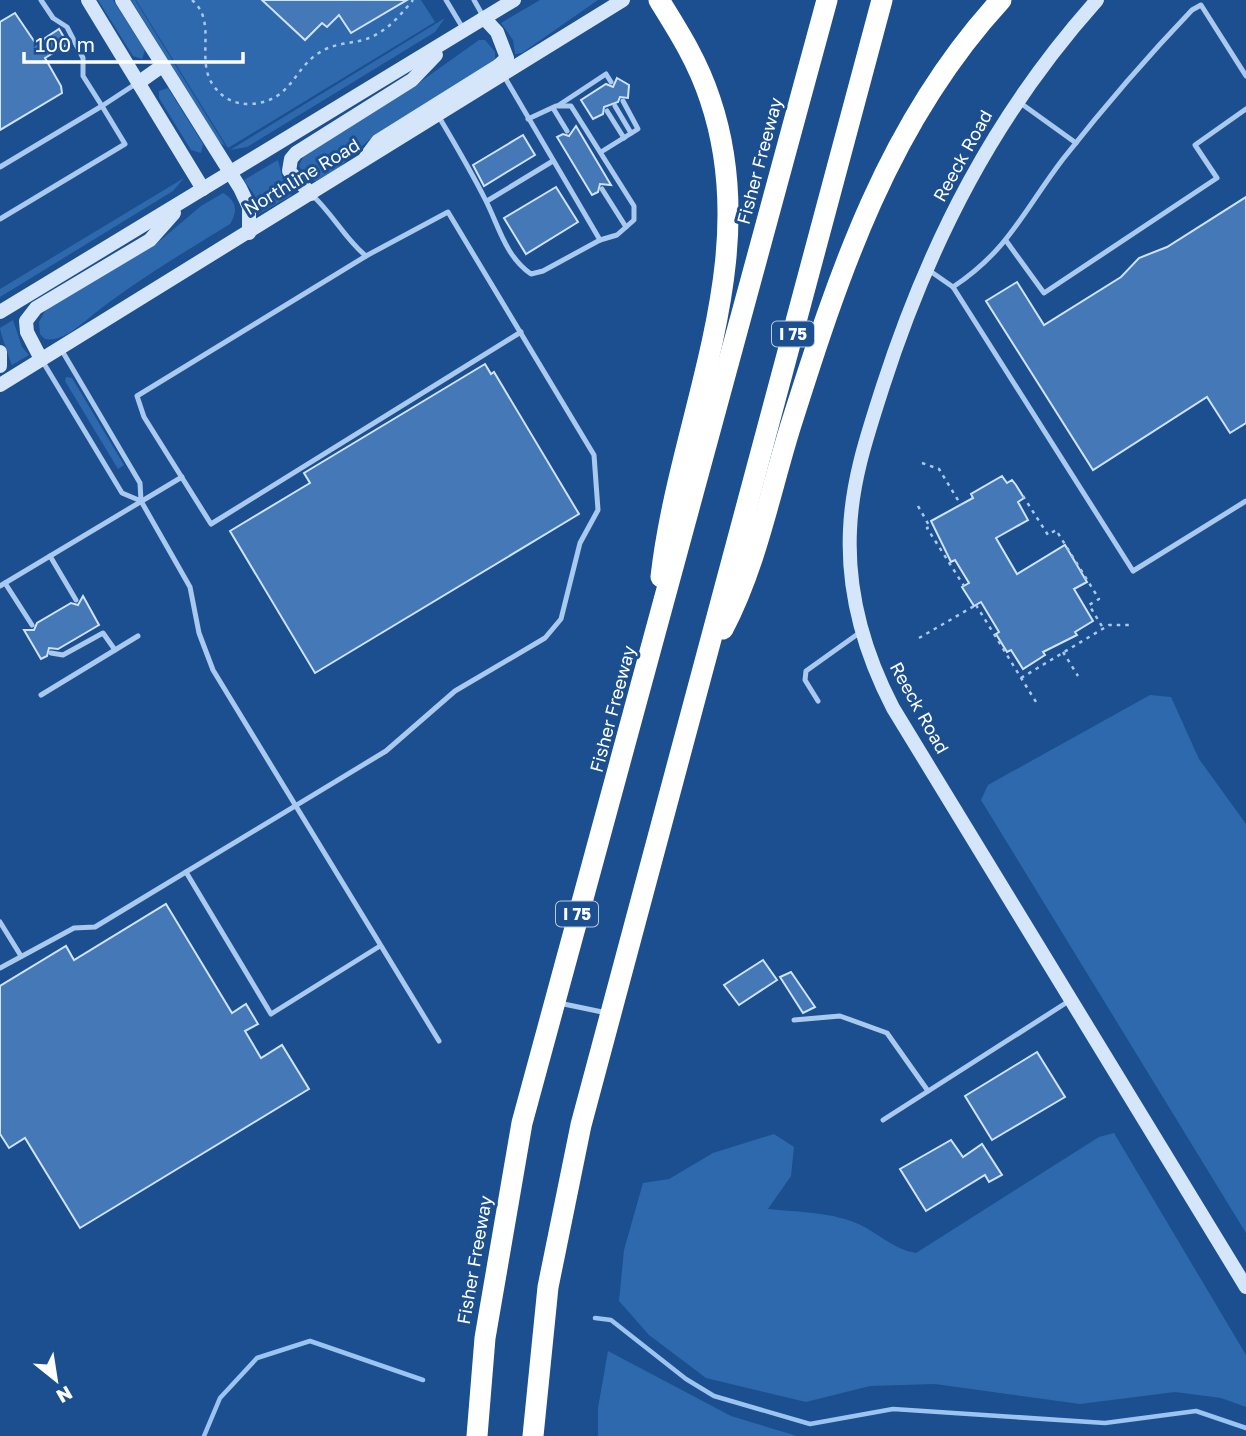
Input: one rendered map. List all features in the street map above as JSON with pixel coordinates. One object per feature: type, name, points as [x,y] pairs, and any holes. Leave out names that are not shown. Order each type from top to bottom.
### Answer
[{"type":"highway","points":[[652,649],[666,534],[723,296],[730,211],[724,156],[710,99],[691,51],[659,0]]},
{"type":"highway","name":"Fisher Freeway","points":[[477,1436],[485,1338],[522,1123],[827,0]]},
{"type":"highway","name":"I 75","points":[[533,1436],[548,1287],[563,1206],[610,1014],[882,0]]},
{"type":"highway","points":[[703,668],[737,602],[790,429],[846,264],[878,186],[924,99],[1001,0]]},
{"type":"main road","points":[[88,0],[203,189]]},
{"type":"main road","points":[[122,0],[249,207],[249,233]]},
{"type":"main road","points":[[0,312],[514,0]]},
{"type":"main road","name":"Northline Road","points":[[0,385],[439,117],[624,0]]},
{"type":"main road","name":"Reeck Road","points":[[1097,0],[1017,100],[963,188],[892,357],[861,453],[853,491],[850,553],[862,631],[873,666],[893,708],[1246,1287]]},
{"type":"main road","points":[[361,164],[378,141],[498,66],[506,58],[497,32],[484,19]]},
{"type":"main road","points":[[311,194],[289,171],[291,159],[296,153],[412,80],[449,41]]},
{"type":"main road","points":[[138,83],[162,66]]},
{"type":"main road","points":[[41,359],[27,332],[26,321],[36,308],[150,240],[186,200]]},
{"type":"main road","points":[[0,352],[0,366]]},
{"type":"lane","points":[[0,219],[125,144],[83,76],[83,58],[68,27],[53,18],[41,0]]},
{"type":"lane","points":[[446,0],[465,31]]},
{"type":"lane","points":[[474,0],[484,19]]},
{"type":"lane","points":[[953,287],[980,269],[1007,242],[1121,84],[1192,10],[1202,5],[1246,76]]},
{"type":"lane","points":[[528,120],[606,74],[611,82]]},
{"type":"lane","points":[[504,76],[600,240]]},
{"type":"lane","points":[[597,79],[604,86]]},
{"type":"lane","points":[[0,167],[138,83]]},
{"type":"lane","points":[[590,84],[596,91]]},
{"type":"lane","points":[[1017,100],[1076,143]]},
{"type":"lane","points":[[601,152],[638,129],[623,101]]},
{"type":"lane","points":[[439,117],[487,201],[506,246],[521,267],[531,274],[543,271],[600,240],[617,235],[634,220],[634,205],[571,106],[554,107]]},
{"type":"lane","points":[[615,106],[631,133]]},
{"type":"lane","points":[[554,107],[567,131]]},
{"type":"lane","points":[[1007,242],[1044,293],[1217,178],[1195,145],[1246,109]]},
{"type":"lane","points":[[607,111],[624,138]]},
{"type":"lane","points":[[487,201],[553,161]]},
{"type":"lane","points":[[602,189],[626,228]]},
{"type":"lane","points":[[311,194],[331,212],[355,247],[366,256]]},
{"type":"lane","points":[[0,968],[74,928],[95,926],[386,751],[455,691],[545,638],[561,619],[580,543],[598,510],[594,455],[521,332],[448,212],[366,256],[136,396],[144,416],[211,524],[521,332]]},
{"type":"lane","points":[[927,269],[953,287],[1133,571],[1246,501]]},
{"type":"lane","points":[[61,348],[140,483],[141,501],[190,587],[200,633],[213,670],[439,1041]]},
{"type":"lane","points":[[41,359],[122,493],[141,501]]},
{"type":"lane","points":[[32,625],[3,584],[181,477]]},
{"type":"lane","points":[[50,556],[76,600]]},
{"type":"lane","points":[[92,629],[97,636]]},
{"type":"lane","points":[[818,701],[807,684],[806,671],[862,631]]},
{"type":"lane","points":[[51,653],[63,656],[103,633],[115,650]]},
{"type":"lane","points":[[41,695],[138,636]]},
{"type":"lane","points":[[186,872],[271,1014],[380,946]]},
{"type":"lane","points":[[0,922],[21,956]]},
{"type":"lane","points":[[883,1120],[1072,1000]]},
{"type":"lane","points":[[554,1002],[610,1014]]},
{"type":"lane","points":[[794,1020],[840,1016],[887,1033],[928,1091]]},
{"type":"path","points":[[192,0],[204,18],[207,73],[224,97],[238,104],[274,100],[310,59],[328,48],[383,32],[413,0]]},
{"type":"path","points":[[922,463],[939,469],[961,505]]},
{"type":"path","points":[[1023,496],[1048,535],[1056,530],[1099,599],[1089,605],[1103,628]]},
{"type":"path","points":[[918,506],[932,526],[928,528],[964,586]]},
{"type":"path","points":[[919,638],[976,605],[1036,702]]},
{"type":"path","points":[[1021,678],[1109,625],[1129,625]]},
{"type":"path","points":[[1063,652],[1078,676]]},
{"type":"shaded area","points":[[98,0],[113,0],[145,50],[142,59],[133,56]]},
{"type":"shaded area","points":[[131,0],[135,0],[226,147],[218,141]]},
{"type":"shaded area","points":[[136,0],[262,0],[305,40],[322,23],[327,27],[339,15],[352,33],[402,3],[401,0],[421,0],[435,22],[228,148]]},
{"type":"shaded area","points":[[540,0],[598,0],[522,53],[515,54],[513,40],[501,23]]},
{"type":"shaded area","points":[[445,18],[435,32],[247,147],[230,150]]},
{"type":"shaded area","points":[[479,40],[485,40],[495,52],[495,60],[490,67],[370,139],[338,168],[316,181],[304,174],[299,166],[306,150],[420,82]]},
{"type":"shaded area","points":[[168,88],[203,144],[201,153],[191,150],[159,98],[159,91]]},
{"type":"shaded area","points":[[278,160],[284,184],[292,195],[259,214],[257,199],[244,180]]},
{"type":"shaded area","points":[[184,178],[173,191],[0,297],[0,289]]},
{"type":"shaded area","points":[[223,193],[231,199],[235,207],[230,224],[137,282],[66,335],[45,339],[40,334],[39,322],[46,309],[156,244],[201,206]]},
{"type":"shaded area","points":[[13,320],[22,347],[29,355],[12,365],[0,328]]},
{"type":"shaded area","points":[[66,377],[72,378],[124,465],[118,469],[65,381]]},
{"type":"shaded area","points":[[1150,695],[1171,697],[1199,759],[1246,824],[1246,1233],[981,800],[988,785]]},
{"type":"shaded area","points":[[1114,1133],[1246,1355],[1246,1407],[1221,1398],[1175,1392],[1080,1404],[935,1384],[870,1386],[806,1402],[706,1378],[649,1335],[619,1301],[624,1250],[643,1183],[669,1179],[713,1153],[774,1134],[794,1147],[791,1176],[768,1209],[846,1219],[900,1248],[916,1253],[1099,1137]]},
{"type":"shaded area","points":[[608,1351],[731,1416],[797,1436],[598,1436],[598,1408]]},
{"type":"building","points":[[262,0],[407,0],[351,33],[339,15],[327,27],[322,23],[305,40]]},
{"type":"building","points":[[15,13],[36,44],[59,29],[68,44],[45,58],[61,86],[62,93],[0,130],[0,22]]},
{"type":"building","points":[[617,78],[629,85],[628,98],[620,97],[618,102],[604,107],[603,114],[593,119],[581,100],[606,84],[613,87]]},
{"type":"building","points":[[576,126],[611,185],[600,184],[598,192],[592,195],[557,137],[563,134],[569,136]]},
{"type":"building","points":[[523,135],[535,155],[484,186],[473,165]]},
{"type":"building","points":[[556,187],[578,222],[526,254],[504,218]]},
{"type":"building","points":[[1246,197],[1246,423],[1230,433],[1207,397],[1093,470],[986,301],[1017,282],[1044,325],[1121,277],[1139,258],[1167,247]]},
{"type":"building","points":[[485,364],[491,374],[494,372],[579,514],[315,673],[230,531],[310,483],[304,473]]},
{"type":"building","points":[[1002,476],[1007,483],[1012,480],[1024,498],[1018,502],[1028,520],[996,538],[1017,574],[1065,545],[1087,582],[1074,589],[1093,621],[1075,632],[1077,635],[1043,652],[1045,655],[1023,669],[1011,650],[1007,652],[996,634],[999,632],[981,602],[974,606],[962,587],[969,583],[955,560],[951,562],[931,521],[973,498],[971,494]]},
{"type":"building","points":[[83,596],[99,625],[58,649],[49,648],[47,656],[41,659],[24,630],[34,630],[37,623],[71,603],[78,605]]},
{"type":"building","points":[[166,904],[232,1013],[246,1004],[258,1024],[245,1031],[261,1058],[282,1045],[309,1089],[80,1228],[25,1138],[9,1148],[0,1134],[0,986],[66,946],[74,960]]},
{"type":"building","points":[[763,960],[777,980],[739,1005],[724,985]]},
{"type":"building","points":[[791,972],[815,1007],[803,1013],[780,977]]},
{"type":"building","points":[[1037,1052],[1065,1097],[992,1140],[965,1096]]},
{"type":"building","points":[[951,1140],[963,1157],[982,1144],[1002,1175],[989,1182],[985,1175],[926,1211],[900,1169]]},
{"type":"waterway","points":[[595,1318],[611,1320],[686,1379],[714,1396],[810,1424],[893,1409],[1105,1423],[1196,1411],[1246,1428]]},
{"type":"waterway","points":[[204,1436],[220,1398],[257,1358],[310,1341],[423,1380]]}]
